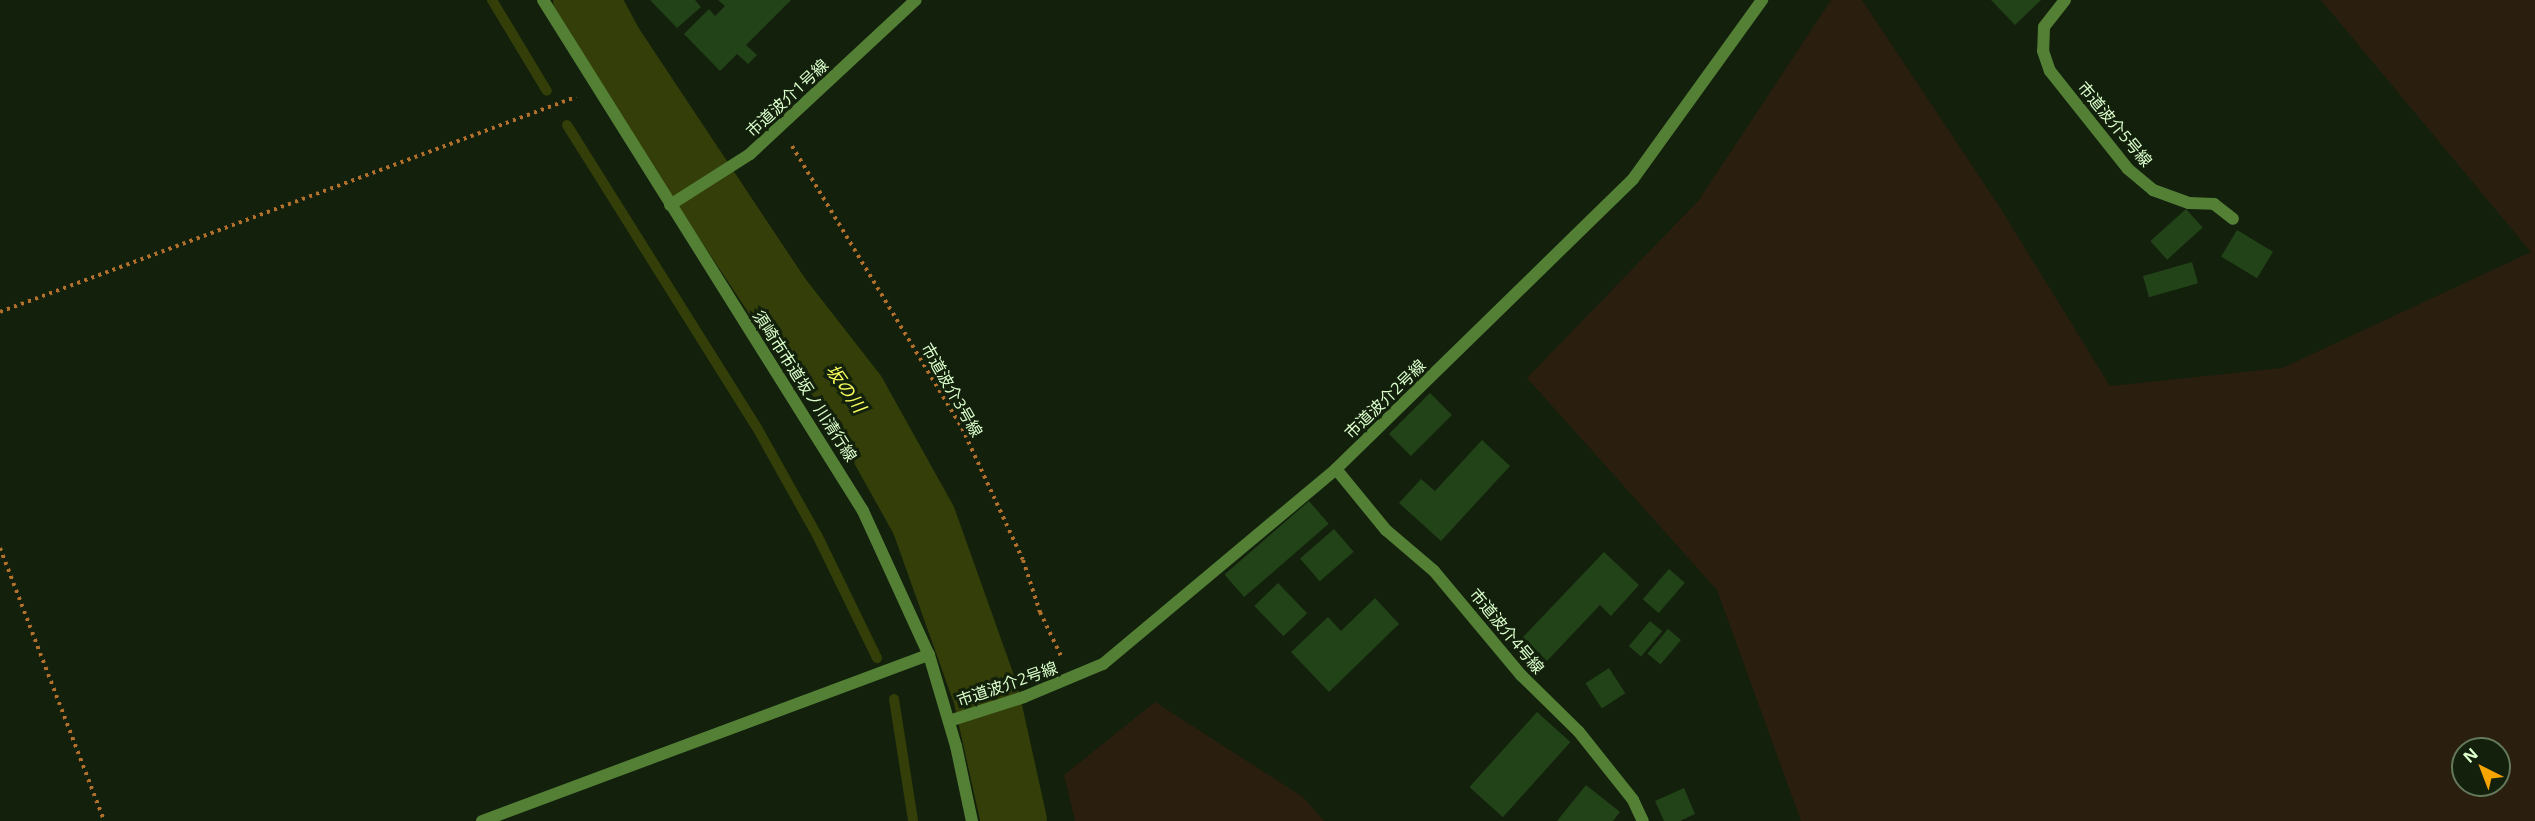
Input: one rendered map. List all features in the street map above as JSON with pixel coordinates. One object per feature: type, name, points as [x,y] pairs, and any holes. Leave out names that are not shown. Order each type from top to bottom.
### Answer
[{"type":"street","name":"須崎市市道坂ノ川清行線","points":[[543,0],[863,511],[928,655],[949,720],[972,821]]},
{"type":"street","name":"市道波介1号線","points":[[670,205],[750,154],[781,128],[916,0]]},
{"type":"street","name":"市道波介2号線","points":[[949,720],[1024,697],[1072,679],[1103,664],[1131,643],[1336,469],[1633,179],[1762,0]]},
{"type":"street","name":"市道波介5号線","points":[[2065,0],[2044,27],[2043,51],[2049,71],[2128,169],[2153,190],[2189,203],[2214,204],[2233,219]]},
{"type":"street","name":"市道波介4号線","points":[[1336,469],[1386,530],[1434,571],[1527,681],[1579,732],[1633,800],[1643,821]]},
{"type":"street","points":[[482,821],[928,655]]},
{"type":"path","points":[[0,312],[597,88]]},
{"type":"path","name":"市道波介3号線","points":[[781,128],[963,428],[1023,560],[1040,612],[1072,679]]},
{"type":"path","points":[[0,548],[104,821]]},
{"type":"shaded area","points":[[1831,0],[1862,0],[1999,206],[2110,386],[2282,368],[2531,252],[2321,0],[2535,0],[2535,821],[1801,821],[1717,590],[1527,378],[1699,200]]},
{"type":"shaded area","points":[[1155,702],[1303,797],[1324,821],[1075,821],[1064,775]]},
{"type":"building","points":[[650,0],[695,0],[701,7],[677,28]]},
{"type":"building","points":[[718,0],[791,0],[746,45],[757,55],[748,64],[737,54],[720,71],[684,34],[709,9],[715,16],[725,6]]},
{"type":"building","points":[[1991,0],[2041,0],[2015,25]]},
{"type":"building","points":[[2186,209],[2203,228],[2167,260],[2150,241]]},
{"type":"building","points":[[2237,230],[2273,252],[2257,278],[2221,257]]},
{"type":"building","points":[[2192,262],[2198,283],[2149,297],[2143,276]]},
{"type":"building","points":[[1430,393],[1452,415],[1411,456],[1389,434]]},
{"type":"building","points":[[1482,440],[1510,466],[1441,541],[1399,503],[1421,479],[1435,491]]},
{"type":"building","points":[[1309,501],[1329,524],[1244,597],[1224,574]]},
{"type":"building","points":[[1334,529],[1354,552],[1320,581],[1300,559]]},
{"type":"building","points":[[1604,552],[1639,585],[1611,616],[1600,605],[1547,661],[1523,637]]},
{"type":"building","points":[[1669,569],[1685,583],[1659,613],[1643,599]]},
{"type":"building","points":[[1278,583],[1307,613],[1283,636],[1254,606]]},
{"type":"building","points":[[1375,598],[1399,624],[1329,692],[1291,652],[1328,617],[1341,631]]},
{"type":"building","points":[[1650,621],[1662,631],[1641,657],[1629,646]]},
{"type":"building","points":[[1668,629],[1681,640],[1660,664],[1647,654]]},
{"type":"building","points":[[1609,668],[1625,693],[1602,708],[1586,683]]},
{"type":"building","points":[[1537,712],[1570,742],[1503,817],[1469,787]]},
{"type":"building","points":[[1586,785],[1620,812],[1613,821],[1557,821]]},
{"type":"building","points":[[1684,788],[1695,814],[1680,821],[1664,821],[1655,801]]},
{"type":"waterway","points":[[492,0],[547,91]]},
{"type":"waterway","name":"坂の川","points":[[586,0],[611,46],[777,296],[854,395],[924,521],[986,695],[1014,821]]},
{"type":"waterway","points":[[567,125],[756,426],[817,535],[877,658]]},
{"type":"waterway","points":[[894,699],[913,821]]}]
